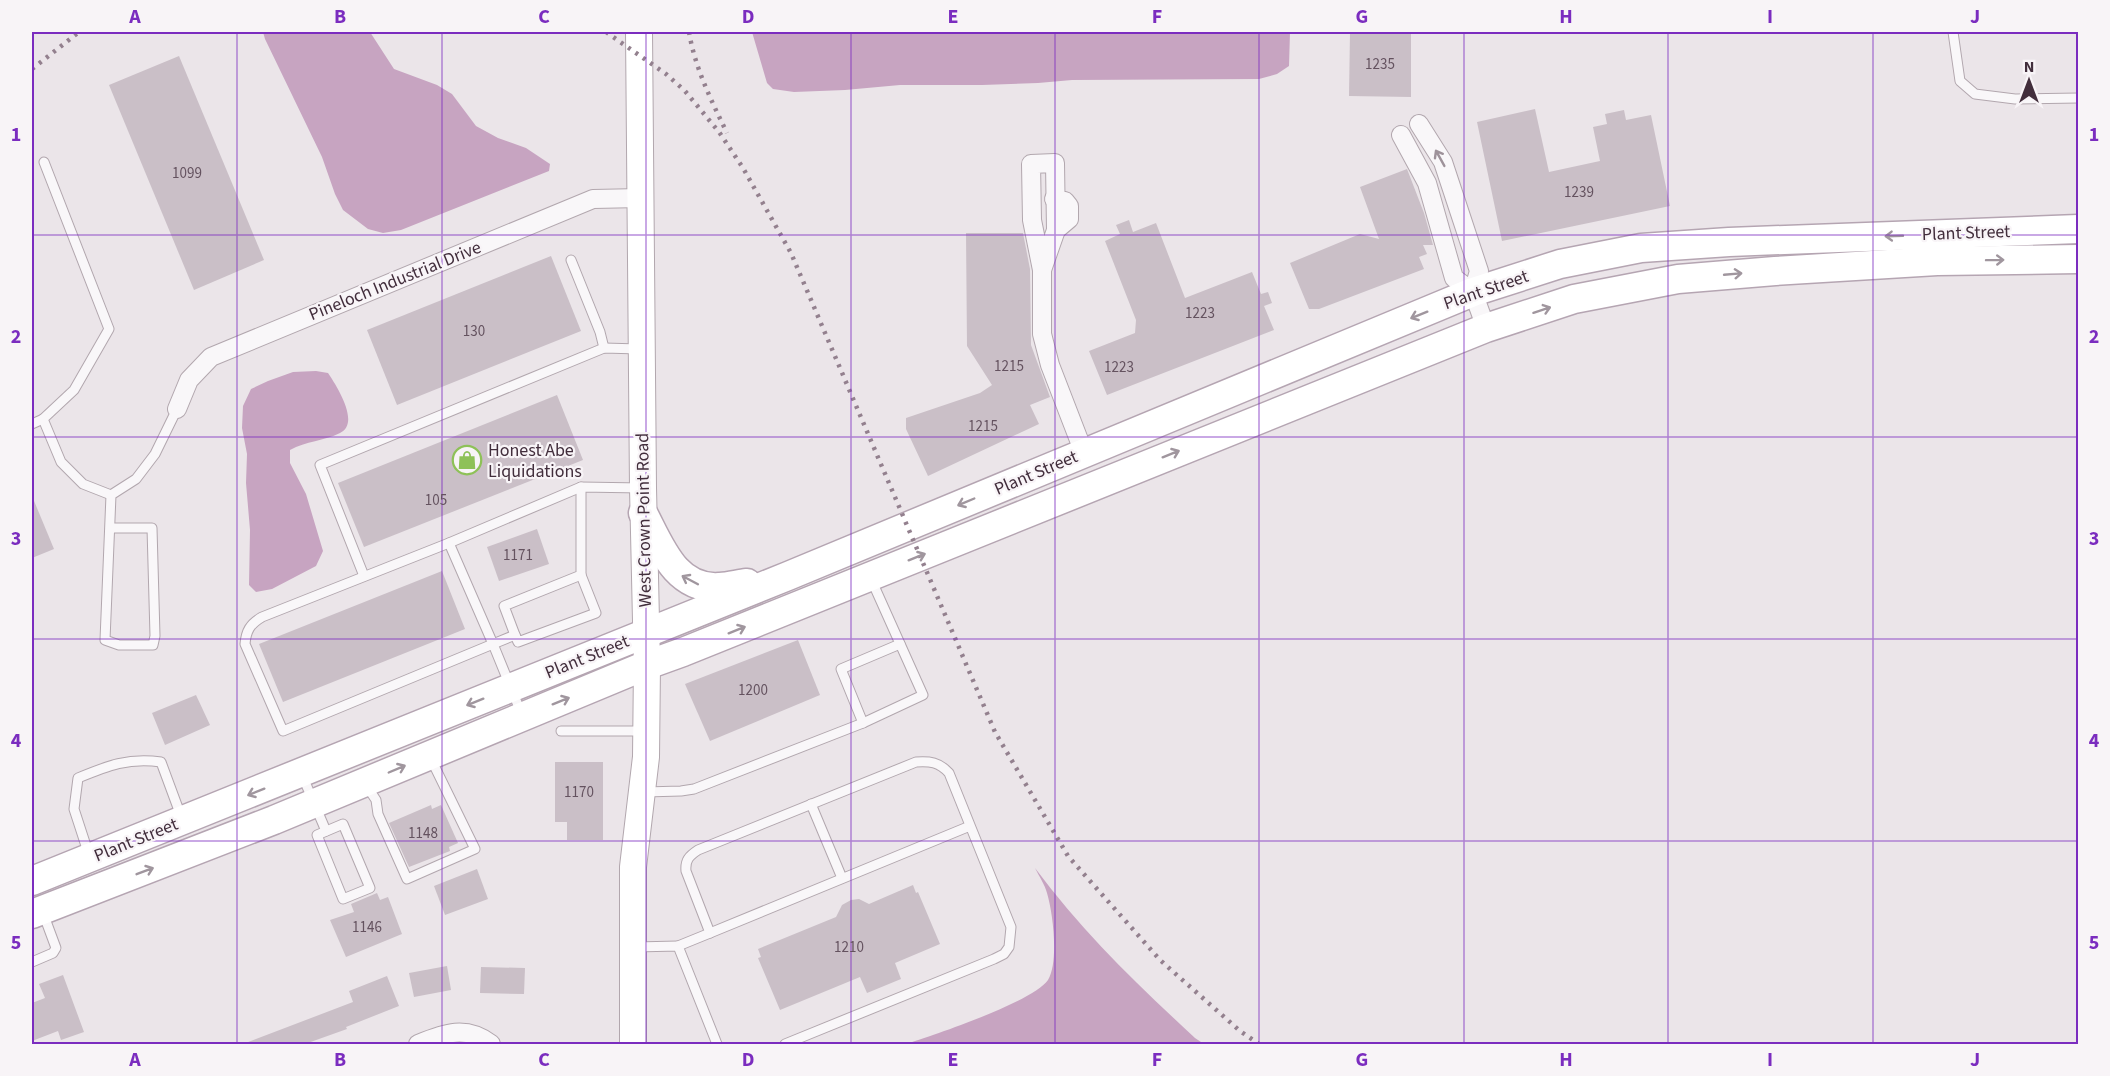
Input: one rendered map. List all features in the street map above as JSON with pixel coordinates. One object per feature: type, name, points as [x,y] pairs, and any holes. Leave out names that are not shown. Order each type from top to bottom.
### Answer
[{"type":"main road","name":"Plant Street","points":[[32,881],[788,576],[1473,292],[1560,264],[1641,248],[1729,242],[2079,229]]},
{"type":"main road","name":"Plant Street","points":[[41,910],[191,853],[647,665],[1486,328],[1574,299],[1678,279],[1775,271],[1937,261],[2079,259]]},
{"type":"main road","points":[[1125,473],[1130,453],[1138,439],[1155,423]]},
{"type":"main road","points":[[1059,500],[1083,476],[1087,467],[1084,453]]},
{"type":"main road","points":[[643,500],[669,561],[678,573],[689,581],[718,588],[788,576]]},
{"type":"main road","points":[[41,910],[56,888],[69,880],[167,841],[183,821]]},
{"type":"street","name":"West Crown Point Road","points":[[633,1044],[633,867],[642,792],[647,665],[643,500],[639,32]]},
{"type":"street","points":[[1419,124],[1443,162],[1479,272],[1473,292]]},
{"type":"street","points":[[1401,135],[1427,183],[1455,278],[1473,292],[1486,328]]},
{"type":"street","points":[[1042,270],[1056,230],[1055,163],[1031,164],[1032,220],[1042,270],[1042,334],[1050,365],[1084,453]]},
{"type":"street","name":"Pineloch Industrial Drive","points":[[177,409],[189,380],[211,357],[593,199],[641,198]]},
{"type":"street","points":[[418,1044],[456,1031],[481,1036],[491,1044]]},
{"type":"lane","points":[[1953,32],[1960,81],[1975,94],[2015,99],[2079,98]]},
{"type":"lane","points":[[32,424],[43,419],[75,390],[109,329],[44,162]]},
{"type":"lane","points":[[1431,197],[1452,191]]},
{"type":"lane","points":[[1033,201],[1054,199]]},
{"type":"lane","points":[[1444,241],[1466,233]]},
{"type":"lane","points":[[571,260],[600,332],[604,348]]},
{"type":"lane","points":[[364,576],[320,465],[604,348],[643,349]]},
{"type":"lane","points":[[111,495],[135,479],[155,454],[177,409]]},
{"type":"lane","points":[[43,419],[61,462],[82,484],[111,495]]},
{"type":"lane","points":[[581,487],[581,575],[596,613],[518,642],[504,606],[581,575]]},
{"type":"lane","points":[[515,635],[283,730],[245,644],[246,633],[252,623],[262,617],[449,543],[581,487],[643,500]]},
{"type":"lane","points":[[110,528],[152,528],[155,636],[153,645],[119,645],[105,640],[111,495]]},
{"type":"lane","points":[[449,543],[523,717]]},
{"type":"lane","points":[[642,792],[694,789],[863,723],[923,695],[869,576]]},
{"type":"lane","points":[[863,723],[841,669],[900,644]]},
{"type":"lane","points":[[561,731],[646,731]]},
{"type":"lane","points":[[364,782],[376,800],[378,814],[407,879],[475,849],[429,755]]},
{"type":"lane","points":[[90,858],[75,808],[78,778],[108,766],[143,759],[161,762],[183,821]]},
{"type":"lane","points":[[710,933],[686,871],[689,856],[698,850],[916,762],[936,763],[943,766],[949,773],[1011,927],[1010,947],[1004,954],[785,1044]]},
{"type":"lane","points":[[301,773],[326,831]]},
{"type":"lane","points":[[811,804],[842,878]]},
{"type":"lane","points":[[343,824],[370,888],[343,899],[317,835],[326,831],[343,824]]},
{"type":"lane","points":[[633,947],[678,946],[970,826]]},
{"type":"lane","points":[[32,962],[52,953],[56,948],[41,910]]},
{"type":"lane","points":[[678,946],[717,1044]]},
{"type":"shaded area","points":[[263,32],[370,32],[394,69],[437,85],[452,94],[476,126],[498,138],[526,148],[550,164],[549,171],[401,230],[383,233],[368,229],[343,210],[322,157]]},
{"type":"shaded area","points":[[752,32],[1290,32],[1289,66],[1277,74],[1259,79],[1072,80],[982,85],[900,85],[794,92],[773,89],[767,83]]},
{"type":"shaded area","points":[[293,372],[328,373],[348,413],[346,428],[340,433],[290,450],[290,463],[306,494],[323,551],[316,566],[272,589],[256,592],[249,585],[250,530],[246,483],[247,454],[242,428],[243,406],[251,389]]},
{"type":"shaded area","points":[[1035,868],[1053,892],[1111,957],[1173,1018],[1204,1044],[906,1044],[1004,1008],[1039,989],[1048,980],[1053,962],[1053,925],[1046,890]]},
{"type":"building","points":[[1350,32],[1411,32],[1411,97],[1349,96]]},
{"type":"building","points":[[179,56],[264,260],[194,290],[109,85]]},
{"type":"building","points":[[1535,109],[1549,172],[1600,161],[1593,127],[1607,124],[1605,114],[1624,110],[1626,120],[1651,115],[1670,206],[1502,241],[1477,122]]},
{"type":"building","points":[[1407,169],[1424,213],[1433,245],[1423,245],[1427,254],[1419,257],[1424,269],[1319,309],[1309,309],[1290,263],[1360,234],[1379,239],[1360,187]]},
{"type":"building","points":[[1129,220],[1133,232],[1156,223],[1185,298],[1252,272],[1261,294],[1268,292],[1272,303],[1264,306],[1274,330],[1107,395],[1089,351],[1135,333],[1136,320],[1105,241],[1120,234],[1116,225]]},
{"type":"building","points":[[966,233],[1023,233],[1030,269],[1031,345],[1050,397],[1030,405],[1039,424],[928,476],[906,429],[906,418],[980,393],[992,385],[967,346]]},
{"type":"building","points":[[551,256],[581,331],[397,405],[367,330]]},
{"type":"building","points":[[557,395],[583,460],[364,547],[338,483]]},
{"type":"building","points":[[32,496],[54,549],[32,558]]},
{"type":"building","points":[[537,529],[549,564],[499,581],[487,547]]},
{"type":"building","points":[[442,571],[465,629],[283,702],[259,644]]},
{"type":"building","points":[[798,640],[820,695],[710,741],[685,684]]},
{"type":"building","points":[[196,695],[210,725],[165,745],[152,713]]},
{"type":"building","points":[[555,762],[603,762],[603,840],[567,840],[567,822],[555,822]]},
{"type":"building","points":[[431,805],[432,809],[441,805],[458,843],[449,847],[450,851],[409,867],[389,823]]},
{"type":"building","points":[[477,869],[488,899],[445,915],[434,886]]},
{"type":"building","points":[[913,885],[940,944],[895,963],[901,979],[867,993],[860,977],[780,1010],[758,958],[761,957],[758,949],[836,917],[842,905],[851,900],[859,899],[869,904]]},
{"type":"building","points":[[377,893],[380,900],[388,897],[402,934],[346,957],[330,920],[354,912],[351,904]]},
{"type":"building","points":[[447,966],[451,990],[414,997],[409,973]]},
{"type":"building","points":[[481,967],[525,968],[524,994],[480,993]]},
{"type":"building","points":[[63,975],[84,1032],[61,1040],[58,1031],[32,1041],[32,1003],[45,998],[39,984]]},
{"type":"building","points":[[387,976],[399,1006],[346,1027],[347,1029],[305,1044],[243,1044],[353,1002],[349,991]]},
{"type":"railway","points":[[32,69],[79,32]]},
{"type":"railway","points":[[606,32],[666,74],[685,91],[719,132],[743,168],[791,253],[995,732],[1068,856],[1160,960],[1240,1031],[1259,1044]]},
{"type":"railway","points":[[689,32],[699,71],[727,133]]},
{"type":"place","name":"Honest Abe Liquidations","points":[[467,460]]}]
